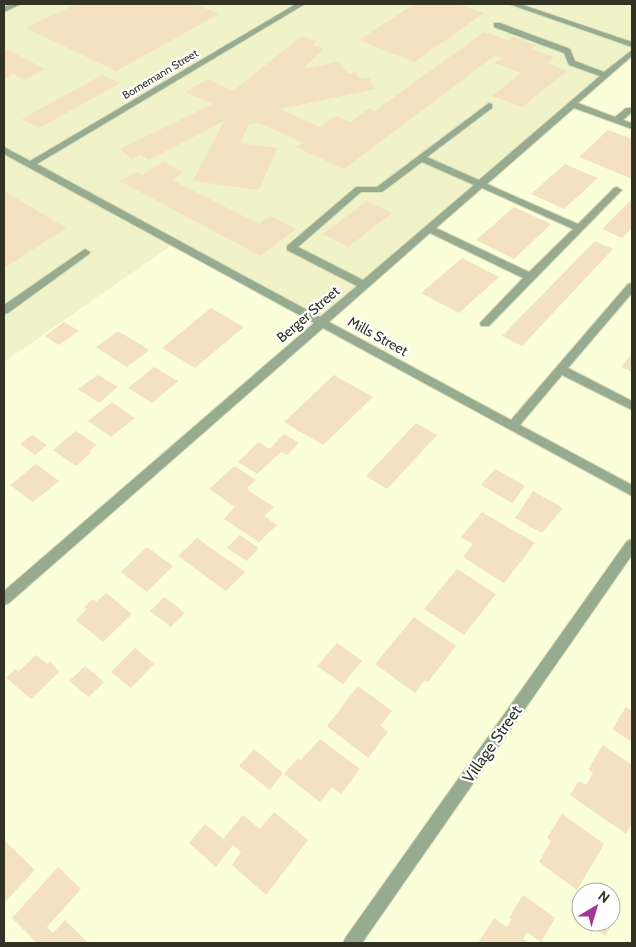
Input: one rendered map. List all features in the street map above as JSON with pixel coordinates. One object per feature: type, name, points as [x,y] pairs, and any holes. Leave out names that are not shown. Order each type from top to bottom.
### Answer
[{"type":"street","points":[[4,10],[17,4]]},
{"type":"street","name":"Bornemann Street","points":[[31,164],[301,4]]},
{"type":"street","points":[[513,4],[632,45]]},
{"type":"street","points":[[498,25],[567,51],[572,63],[605,75]]},
{"type":"street","name":"Berger Street","points":[[4,599],[632,52]]},
{"type":"street","points":[[572,104],[632,126]]},
{"type":"street","points":[[364,285],[291,248],[359,190],[379,190],[489,106]]},
{"type":"street","points":[[618,120],[629,110]]},
{"type":"street","name":"Mills Street","points":[[4,150],[632,491]]},
{"type":"street","points":[[421,158],[579,228]]},
{"type":"street","points":[[485,323],[617,190]]},
{"type":"street","points":[[429,229],[530,277]]},
{"type":"street","points":[[4,310],[85,252]]},
{"type":"street","points":[[512,426],[632,286]]},
{"type":"street","points":[[561,369],[632,406]]},
{"type":"street","name":"Village Street","points":[[352,943],[632,545]]},
{"type":"shaded area","points":[[4,4],[632,4],[632,52],[322,322],[175,243],[4,362]]},
{"type":"building","points":[[76,4],[194,4],[219,14],[116,71],[26,28]]},
{"type":"building","points":[[410,4],[458,4],[484,13],[414,62],[359,40],[413,5]]},
{"type":"building","points":[[484,32],[508,40],[513,37],[536,45],[531,49],[554,57],[547,63],[567,71],[522,107],[492,96],[521,73],[495,63],[502,58],[495,55],[344,169],[296,147],[303,143],[260,123],[249,124],[240,143],[277,148],[259,190],[193,181],[224,121],[149,160],[141,155],[132,159],[120,149],[213,104],[185,92],[208,79],[233,91],[302,36],[317,41],[313,45],[323,49],[303,69],[338,62],[348,74],[356,72],[360,79],[369,78],[375,89],[280,109],[320,127],[336,116],[350,122],[370,108],[375,111]]},
{"type":"building","points":[[4,48],[45,69],[24,80],[13,74],[4,79]]},
{"type":"building","points":[[102,75],[120,83],[39,128],[22,119]]},
{"type":"building","points":[[608,130],[632,139],[632,179],[579,157]]},
{"type":"building","points":[[163,162],[183,172],[172,180],[259,224],[270,216],[296,229],[260,256],[120,181],[136,172],[142,175]]},
{"type":"building","points":[[565,164],[598,178],[564,209],[531,194]]},
{"type":"building","points":[[4,191],[66,228],[4,268]]},
{"type":"building","points":[[632,199],[632,228],[622,238],[602,229]]},
{"type":"building","points":[[367,201],[392,213],[348,247],[323,234]]},
{"type":"building","points":[[514,207],[551,224],[514,259],[476,240]]},
{"type":"building","points":[[595,241],[613,249],[522,346],[502,336]]},
{"type":"building","points":[[462,258],[499,277],[459,313],[421,293]]},
{"type":"building","points":[[211,308],[244,327],[195,368],[162,348]]},
{"type":"building","points":[[64,322],[79,331],[59,345],[45,336]]},
{"type":"building","points":[[118,331],[149,350],[127,367],[96,347]]},
{"type":"building","points":[[632,353],[632,372],[621,367]]},
{"type":"building","points":[[154,367],[178,381],[152,403],[128,388]]},
{"type":"building","points":[[98,375],[118,387],[99,403],[78,389]]},
{"type":"building","points":[[334,375],[373,397],[323,445],[284,422]]},
{"type":"building","points":[[112,402],[135,418],[111,437],[88,421]]},
{"type":"building","points":[[416,423],[437,435],[387,489],[366,476]]},
{"type":"building","points":[[76,431],[97,445],[76,466],[53,450]]},
{"type":"building","points":[[284,434],[299,443],[287,455],[281,452],[257,474],[238,462],[259,442],[269,449]]},
{"type":"building","points":[[32,435],[47,445],[35,455],[20,444]]},
{"type":"building","points":[[36,464],[59,481],[33,502],[10,485]]},
{"type":"building","points":[[234,466],[256,480],[247,488],[249,491],[274,507],[264,516],[277,525],[259,542],[224,519],[235,507],[209,489]]},
{"type":"building","points":[[495,469],[525,486],[512,503],[481,485]]},
{"type":"building","points":[[533,491],[563,508],[542,533],[515,518]]},
{"type":"building","points":[[482,512],[535,543],[504,583],[463,557],[473,544],[461,537]]},
{"type":"building","points":[[240,535],[259,548],[247,561],[227,548]]},
{"type":"building","points":[[197,538],[245,572],[226,591],[178,556]]},
{"type":"building","points":[[147,547],[173,566],[147,592],[121,572]]},
{"type":"building","points":[[457,569],[496,594],[464,635],[424,609]]},
{"type":"building","points":[[106,593],[132,614],[103,642],[76,620],[87,609],[84,607],[93,599],[96,602]]},
{"type":"building","points":[[164,597],[185,613],[171,627],[150,611]]},
{"type":"building","points":[[414,617],[456,646],[428,682],[425,680],[415,693],[375,664]]},
{"type":"building","points":[[337,643],[362,661],[343,684],[317,666]]},
{"type":"building","points":[[135,648],[154,664],[131,688],[111,672]]},
{"type":"building","points":[[36,655],[47,664],[50,661],[59,672],[31,699],[6,678],[16,669],[18,672]]},
{"type":"building","points":[[85,666],[104,682],[89,697],[69,681]]},
{"type":"building","points":[[358,686],[392,711],[380,726],[388,732],[368,758],[327,726]]},
{"type":"building","points":[[626,707],[632,711],[632,742],[612,729]]},
{"type":"building","points":[[320,739],[360,769],[341,794],[332,787],[320,802],[284,774],[298,758],[301,760]]},
{"type":"building","points":[[603,745],[632,765],[632,806],[630,809],[632,810],[632,823],[626,834],[570,795],[579,781],[586,785],[593,773],[588,769]]},
{"type":"building","points":[[254,749],[283,773],[270,790],[239,766]]},
{"type":"building","points":[[274,812],[308,840],[266,895],[232,865],[241,852],[233,845],[216,867],[189,843],[205,824],[223,839],[243,815],[260,829]]},
{"type":"building","points":[[562,814],[604,844],[582,882],[571,882],[571,886],[539,862],[551,841],[547,838]]},
{"type":"building","points":[[4,840],[35,870],[4,903]]},
{"type":"building","points":[[58,867],[81,889],[47,927],[53,933],[65,920],[88,943],[37,943],[12,918]]},
{"type":"building","points":[[523,895],[555,918],[541,942],[527,932],[523,939],[529,943],[478,943],[494,918],[507,927],[512,919],[509,918]]}]
